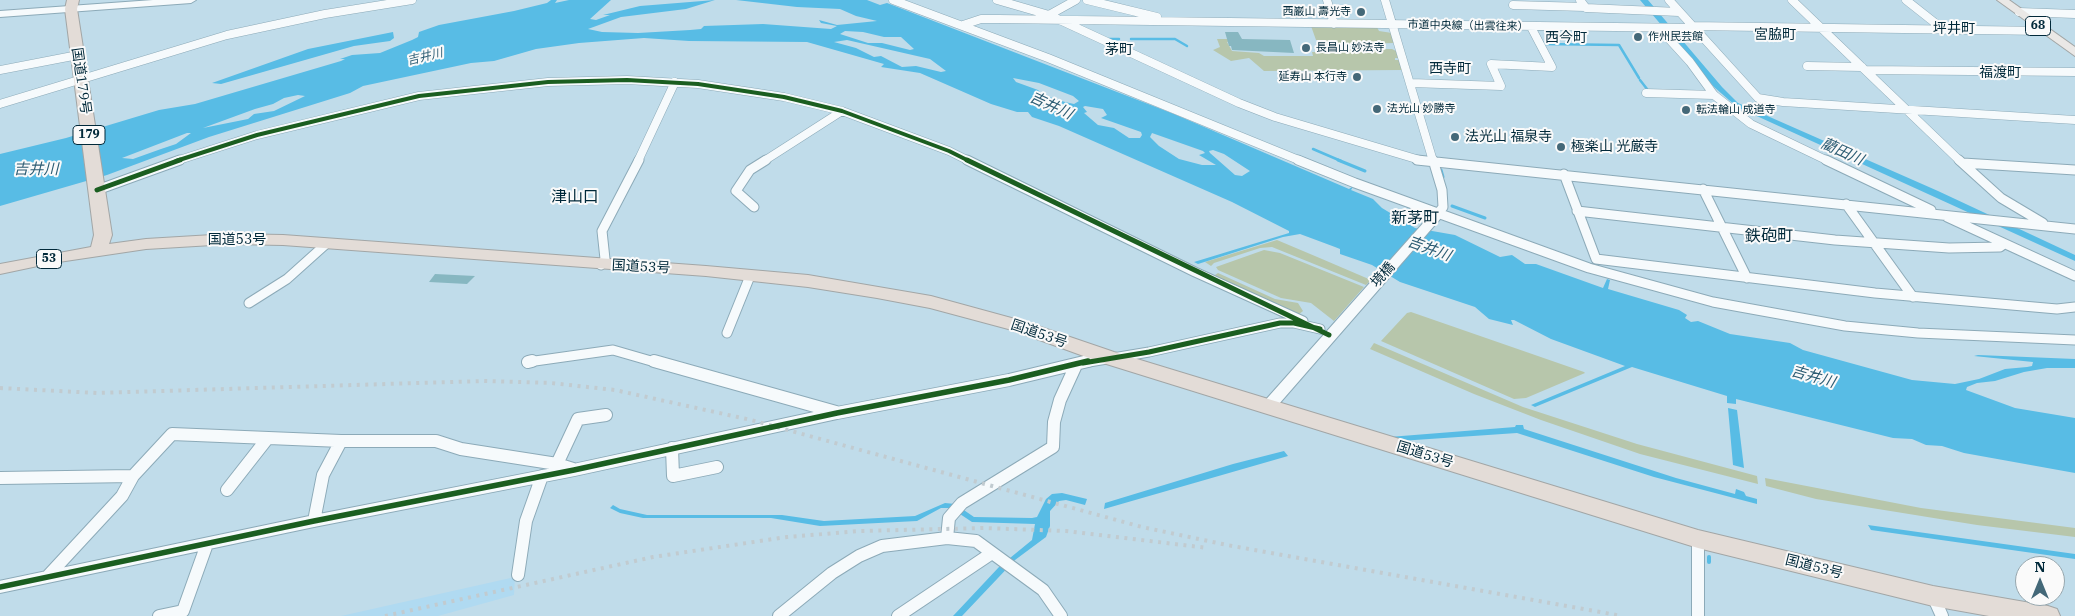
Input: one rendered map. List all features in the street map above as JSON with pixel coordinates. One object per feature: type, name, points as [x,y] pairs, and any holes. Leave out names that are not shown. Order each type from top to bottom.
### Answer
[{"type":"highway","name":"国道179号","points":[[72,4],[104,235],[99,250]]},
{"type":"highway","name":"国道53号","points":[[0,269],[99,250],[146,244],[229,239],[326,244],[808,281],[931,302],[1019,326],[1107,357],[1267,408],[1698,539],[1933,596],[2048,616]]},
{"type":"main road","name":"68","points":[[2002,0],[2074,51]]},
{"type":"street","points":[[0,14],[72,4],[191,0]]},
{"type":"street","points":[[0,104],[226,35],[325,14],[412,0]]},
{"type":"street","points":[[893,0],[963,25],[1437,215],[1589,268],[1713,302],[1845,326],[1918,333],[2075,340]]},
{"type":"street","points":[[997,0],[1049,16],[1266,113],[1408,158],[1434,163],[1564,174],[2075,229]]},
{"type":"street","points":[[1049,16],[1076,0]]},
{"type":"street","points":[[1087,0],[1170,22]]},
{"type":"street","points":[[1328,0],[1334,24]]},
{"type":"street","points":[[1385,0],[1411,83],[1443,200],[1443,207],[1437,215]]},
{"type":"street","points":[[1580,0],[1600,27]]},
{"type":"street","points":[[1669,0],[1753,96],[1758,98],[1783,102],[2075,120]]},
{"type":"street","points":[[1792,0],[2001,198],[2048,226]]},
{"type":"street","points":[[1906,0],[1944,30]]},
{"type":"street","points":[[1513,5],[1586,9],[1645,9],[1679,12]]},
{"type":"street","points":[[2019,12],[2075,14]]},
{"type":"street","points":[[963,25],[981,19],[1170,22]]},
{"type":"street","name":"市道中央線（出雲往来）","points":[[1170,22],[2045,31]]},
{"type":"street","points":[[1411,83],[1501,86],[1491,64],[1552,67],[1531,26]]},
{"type":"street","points":[[1660,28],[1690,62],[1714,95],[1757,127],[1937,213],[2075,276]]},
{"type":"street","points":[[0,70],[78,55]]},
{"type":"street","points":[[1807,66],[2075,72]]},
{"type":"street","points":[[97,190],[166,164],[257,135],[352,110],[420,96],[548,82],[597,80],[675,82],[784,97],[842,112],[949,151],[1195,272],[1325,332]]},
{"type":"street","points":[[601,265],[605,259],[602,231],[633,172],[675,82]]},
{"type":"street","points":[[1646,92],[1714,95]]},
{"type":"street","points":[[754,207],[736,191],[750,170],[842,112]]},
{"type":"street","points":[[1963,163],[2075,170]]},
{"type":"street","points":[[1564,174],[1596,259]]},
{"type":"street","points":[[1703,189],[1747,278]]},
{"type":"street","points":[[1846,204],[1913,297]]},
{"type":"street","points":[[1577,211],[1723,228],[1872,242],[1982,248],[2000,247],[2004,244]]},
{"type":"street","name":"境橋","points":[[1267,408],[1325,332],[1437,215]]},
{"type":"street","points":[[249,302],[287,279],[326,244]]},
{"type":"street","points":[[1589,268],[1596,259]]},
{"type":"street","points":[[1596,259],[1913,297],[2057,309],[2075,307]]},
{"type":"street","points":[[727,333],[750,276]]},
{"type":"street","points":[[0,587],[314,521],[574,470],[1107,357],[1149,352],[1288,322],[1325,332]]},
{"type":"street","points":[[528,362],[613,350],[837,413]]},
{"type":"street","points":[[947,538],[949,518],[962,503],[1053,447],[1054,422],[1060,400],[1076,365]]},
{"type":"street","points":[[557,464],[578,419],[606,415]]},
{"type":"street","points":[[47,577],[122,496],[133,476],[172,434],[341,441],[436,441],[461,449],[557,464],[574,470]]},
{"type":"street","points":[[227,490],[267,439]]},
{"type":"street","points":[[314,521],[324,474],[341,441]]},
{"type":"street","points":[[672,448],[674,476],[717,468]]},
{"type":"street","points":[[0,478],[133,476]]},
{"type":"street","points":[[518,575],[526,521],[542,476]]},
{"type":"street","points":[[779,616],[832,573],[859,556],[882,546],[947,538],[976,541],[1043,590],[1061,616]]},
{"type":"street","points":[[1698,539],[1699,616]]},
{"type":"street","points":[[159,616],[183,611],[207,544]]},
{"type":"street","points":[[898,616],[992,553]]},
{"type":"street","points":[[1933,596],[1942,616]]},
{"type":"shaded area","points":[[515,577],[514,595],[438,616],[341,616]]},
{"type":"green space","points":[[1311,26],[1377,27],[1379,31],[1392,33],[1394,43],[1321,45],[1319,40],[1316,40]]},
{"type":"green space","points":[[1217,39],[1230,39],[1231,41],[1227,42],[1232,51],[1259,53],[1264,56],[1313,56],[1312,52],[1321,52],[1320,49],[1392,49],[1396,51],[1398,58],[1395,58],[1395,60],[1399,60],[1402,70],[1264,71],[1249,58],[1231,61],[1213,50],[1220,47]]},
{"type":"green space","points":[[1277,240],[1371,280],[1366,285],[1272,247],[1260,248],[1214,263],[1211,266],[1205,262]]},
{"type":"green space","points":[[1264,250],[1280,253],[1364,287],[1334,321],[1311,303],[1281,298],[1218,270],[1216,267]]},
{"type":"green space","points":[[1218,273],[1275,299],[1298,303],[1303,311],[1297,316],[1212,277]]},
{"type":"green space","points":[[1411,312],[1585,373],[1526,398],[1514,399],[1381,341],[1407,313]]},
{"type":"green space","points":[[1374,343],[1523,407],[1637,444],[1757,476],[1758,484],[1640,454],[1541,420],[1474,394],[1370,349]]},
{"type":"green space","points":[[1765,478],[1921,508],[2075,528],[2075,537],[1977,525],[1816,499],[1766,486]]},
{"type":"water","name":"吉井川","points":[[551,0],[557,0],[555,3],[569,0],[611,0],[590,19],[596,20],[610,15],[603,15],[640,6],[715,0],[686,9],[621,17],[588,29],[602,32],[638,33],[701,29],[704,26],[763,24],[831,29],[837,26],[821,23],[819,20],[837,25],[877,21],[856,16],[840,9],[797,7],[736,0],[867,0],[880,5],[887,3],[1174,114],[1349,189],[1353,187],[1351,190],[1373,199],[1382,208],[1415,228],[1455,235],[1500,257],[1512,255],[1525,264],[1536,264],[1603,288],[1607,279],[1610,280],[1608,289],[1679,310],[1687,315],[1685,318],[1691,322],[1698,321],[1730,334],[1790,343],[1803,350],[1912,380],[1955,384],[1979,379],[2005,369],[2032,366],[2033,362],[1974,356],[1978,355],[2075,359],[2075,368],[2047,368],[2024,372],[1995,381],[1977,383],[1967,387],[1966,390],[2015,408],[2075,418],[2075,473],[1964,453],[1942,446],[1926,445],[1912,439],[1893,438],[1736,399],[1736,404],[1727,403],[1727,396],[1632,367],[1535,407],[1531,405],[1625,366],[1551,339],[1514,320],[1511,320],[1513,325],[1489,319],[1475,307],[1400,282],[1372,265],[1340,254],[1340,249],[1300,234],[1283,237],[1198,264],[1194,262],[1289,233],[1289,231],[1232,202],[1059,126],[1032,117],[1028,112],[1017,112],[991,104],[920,73],[881,67],[884,64],[807,42],[689,41],[644,38],[579,43],[536,49],[494,61],[471,63],[363,86],[350,93],[209,137],[107,175],[0,206],[0,154],[66,138],[159,110],[195,104],[341,61],[345,59],[340,59],[352,55],[380,53],[418,37],[419,32],[439,25],[547,3]],"holes":[[[845,31],[863,32],[884,37],[901,37],[914,49],[910,50],[882,43],[868,43],[840,34]],[[847,40],[930,59],[946,71],[941,72],[916,66],[902,67],[881,56],[874,57],[856,48],[834,42]],[[1013,78],[1039,83],[1073,96],[1079,101],[1074,104],[1065,102],[1043,95],[1038,90],[1016,82]],[[298,95],[305,96],[274,111],[254,114],[248,119],[203,128],[273,104],[284,98]],[[1083,107],[1103,109],[1107,115],[1101,118],[1141,132],[1142,135],[1140,138],[1129,138],[1114,128],[1098,125],[1084,113],[1087,112]],[[191,133],[176,144],[133,159],[122,158]],[[1152,133],[1203,151],[1205,153],[1199,155],[1216,165],[1202,165],[1179,159],[1159,146],[1150,137]],[[1213,150],[1224,154],[1250,171],[1242,176],[1235,175],[1209,151]]]},
{"type":"water","name":"藺田川","points":[[1640,0],[1648,0],[1722,87],[1738,103],[1938,191],[2075,255],[2075,261],[1737,107],[1714,87]]},
{"type":"water","points":[[393,32],[394,38],[390,41],[354,46],[221,84],[212,83],[308,49]]},
{"type":"water","points":[[1728,408],[1737,410],[1744,468],[1733,465]]},
{"type":"water","points":[[1516,425],[1523,425],[1524,429],[1676,478],[1735,494],[1736,489],[1744,492],[1746,496],[1757,499],[1757,504],[1654,477],[1517,433],[1400,441],[1389,437],[1515,427]]},
{"type":"water","points":[[1284,451],[1288,456],[1104,509],[1105,503],[1233,464]]},
{"type":"water","points":[[1062,493],[1087,499],[1085,505],[1066,500],[1059,501],[1050,511],[1050,526],[1046,537],[1015,560],[962,616],[953,616],[999,567],[1032,540],[1035,524],[972,522],[951,508],[941,508],[917,521],[820,526],[771,518],[643,518],[620,513],[610,508],[613,505],[620,509],[647,515],[782,515],[824,521],[915,516],[945,503],[955,504],[974,517],[1032,518],[1037,517],[1046,499],[1052,494]]},
{"type":"water","points":[[1868,525],[2075,554],[2075,559],[2065,558],[2065,556],[1871,530]]},
{"type":"building","points":[[1225,32],[1238,32],[1242,39],[1290,40],[1294,53],[1232,50]]},
{"type":"building","points":[[435,274],[475,276],[467,284],[429,282]]},
{"type":"waterway","points":[[1109,39],[1119,39]]},
{"type":"waterway","points":[[1131,39],[1175,39],[1187,46]]},
{"type":"waterway","points":[[1542,42],[1544,44],[1619,45],[1639,78]]},
{"type":"waterway","points":[[1640,80],[1647,89]]},
{"type":"waterway","points":[[1313,149],[1341,161]]},
{"type":"waterway","points":[[1338,160],[1365,171]]},
{"type":"waterway","points":[[1441,170],[1443,177]]},
{"type":"waterway","points":[[1452,206],[1485,218]]},
{"type":"waterway","points":[[1709,557],[1709,562]]},
{"type":"railway","points":[[0,388],[97,393],[483,381],[551,383],[615,390],[751,420],[1142,527],[1227,545],[1622,616]]},
{"type":"railway","points":[[385,616],[653,557],[787,537],[860,531],[984,528],[1066,531],[1208,548]]},
{"type":"cycle path","points":[[97,190],[166,164],[257,135],[362,108],[419,96],[548,82],[627,80],[698,84],[784,97],[842,111],[949,151],[1329,335]]},
{"type":"cycle path","points":[[0,587],[314,521],[574,470],[837,413],[1009,380],[1107,357],[1149,352],[1280,323],[1294,323],[1320,329]]},
{"type":"place","name":"西巌山 壽光寺","points":[[1361,12]]},
{"type":"place","name":"作州民芸館","points":[[1638,37]]},
{"type":"place","name":"長昌山 妙法寺","points":[[1306,48]]},
{"type":"place","name":"延寿山 本行寺","points":[[1357,77]]},
{"type":"place","name":"法光山 妙勝寺","points":[[1377,109]]},
{"type":"place","name":"転法輪山 成道寺","points":[[1686,110]]},
{"type":"place","name":"法光山 福泉寺","points":[[1455,137]]},
{"type":"place","name":"極楽山 光厳寺","points":[[1561,147]]},
{"type":"district","name":"坪井町","points":[[1954,29]]},
{"type":"district","name":"宮脇町","points":[[1775,35]]},
{"type":"district","name":"西今町","points":[[1566,38]]},
{"type":"district","name":"茅町","points":[[1119,50]]},
{"type":"district","name":"西寺町","points":[[1450,69]]},
{"type":"district","name":"福渡町","points":[[2000,73]]},
{"type":"district","name":"津山口","points":[[575,197]]},
{"type":"district","name":"新茅町","points":[[1415,218]]},
{"type":"district","name":"鉄砲町","points":[[1769,236]]}]
